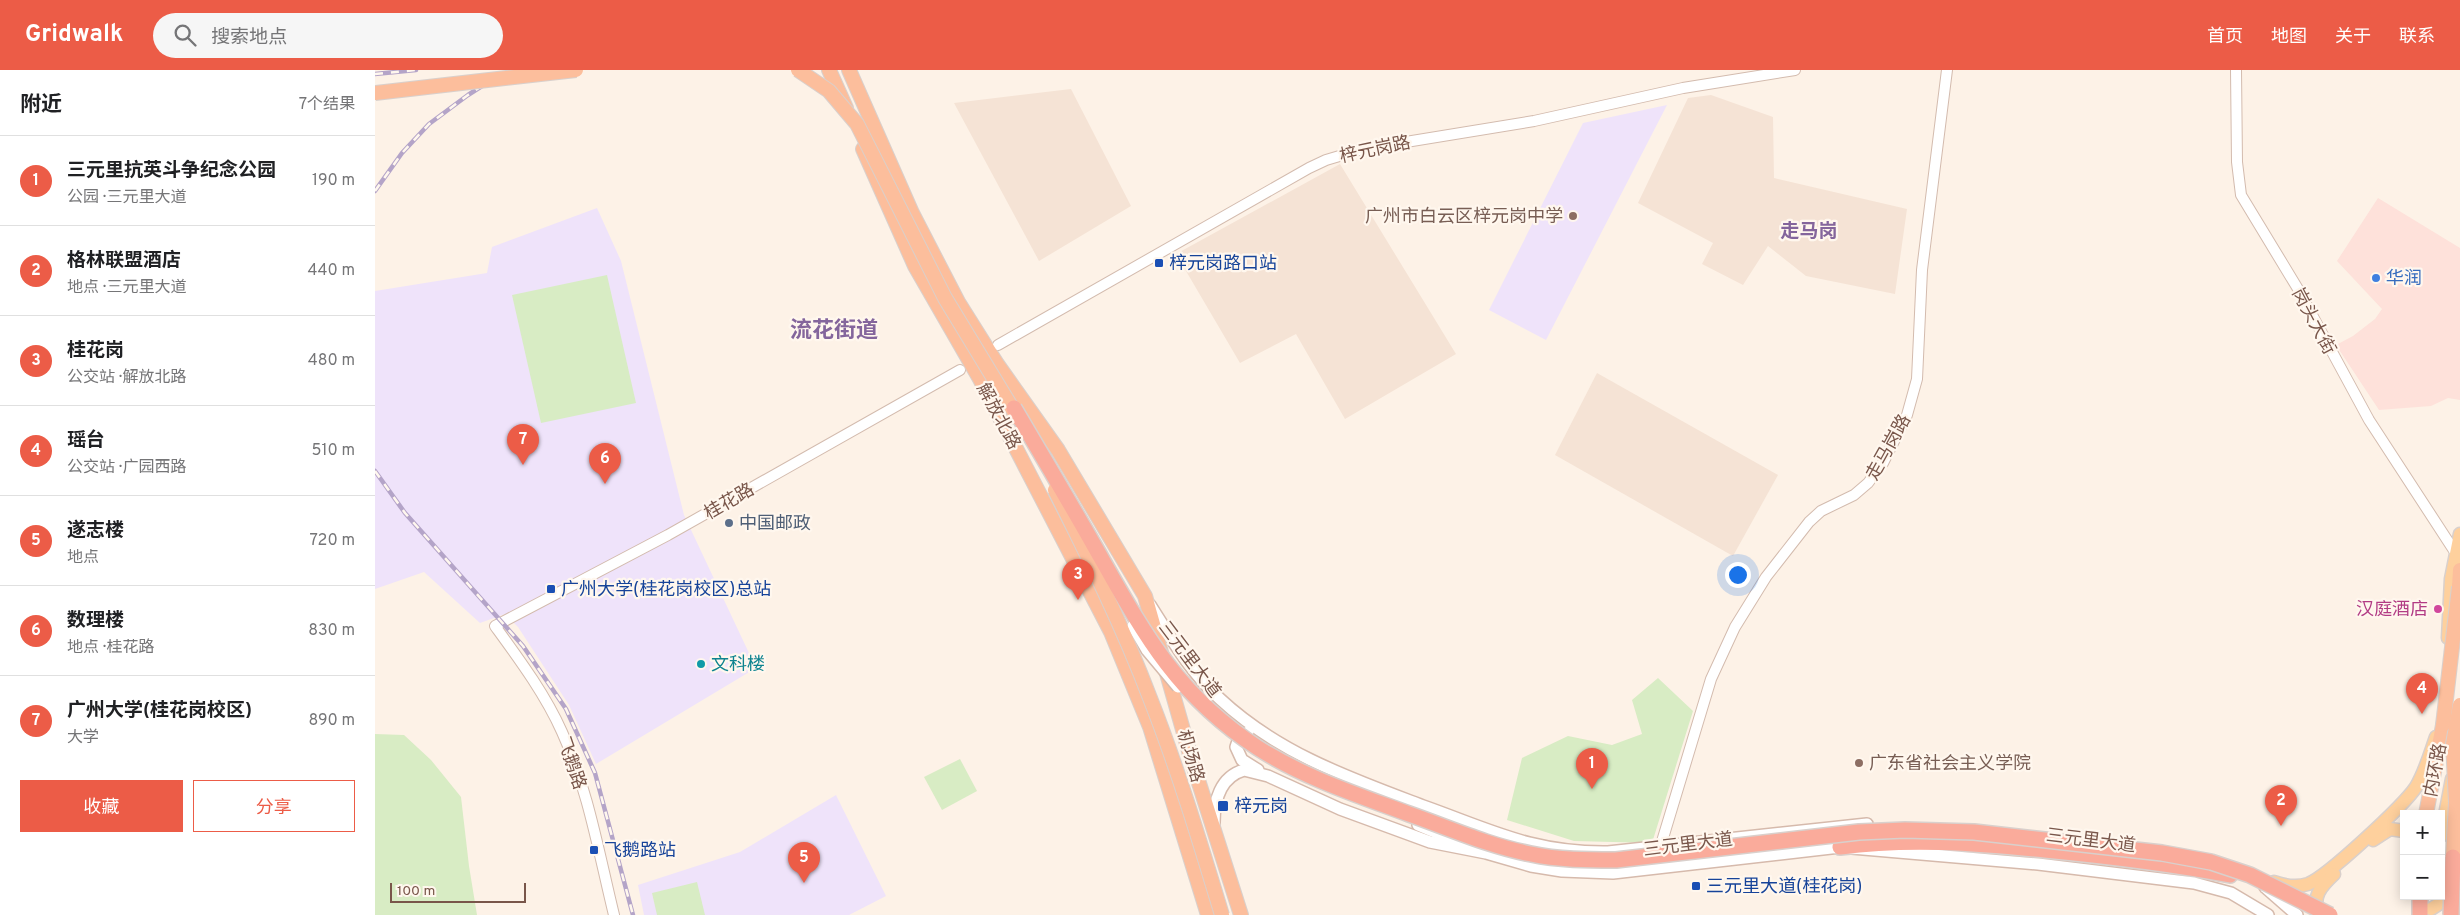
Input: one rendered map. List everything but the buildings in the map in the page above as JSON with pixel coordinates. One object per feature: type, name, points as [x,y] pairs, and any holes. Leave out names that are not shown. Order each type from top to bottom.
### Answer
[{"type":"highway","points":[[375,93],[576,70]]},
{"type":"highway","points":[[797,70],[829,91],[857,124],[945,298],[1062,489],[1141,630],[1172,672],[1209,711],[1280,761],[1338,788],[1491,844],[1552,857],[1616,860],[1859,832],[1905,830],[1974,832],[2192,858],[2238,870],[2314,910]]},
{"type":"highway","name":"解放北路","points":[[829,70],[909,253],[980,379],[1108,625],[1137,691],[1162,765]]},
{"type":"highway","name":"解放北路","points":[[849,70],[912,213],[950,286],[997,364],[1057,450],[1145,596]]},
{"type":"highway","points":[[1014,408],[1101,584],[1140,674],[1183,789],[1222,915]]},
{"type":"highway","points":[[2440,731],[2460,570]]},
{"type":"highway","points":[[1108,625],[1118,628],[1128,624],[1135,618],[1145,596]]},
{"type":"highway","name":"机场路","points":[[1145,596],[1191,758],[1241,915]]},
{"type":"highway","points":[[2440,731],[2455,657]]},
{"type":"highway","points":[[2451,915],[2455,802],[2453,744],[2460,705]]},
{"type":"highway","name":"内环路","points":[[2426,810],[2440,731]]},
{"type":"highway","points":[[1162,765],[1166,756],[1177,750],[1191,758]]},
{"type":"highway","name":"机场路","points":[[1162,765],[1208,915]]},
{"type":"highway","points":[[2453,857],[2460,808]]},
{"type":"highway","points":[[1840,848],[1878,843],[1960,842],[2113,856],[2185,866],[2248,881],[2314,910],[2330,915]]},
{"type":"main road","points":[[980,379],[1030,445],[1147,650],[1176,686],[1218,726],[1250,750],[1317,786],[1422,826],[1486,853]]},
{"type":"main road","points":[[2455,657],[2448,616],[2455,552],[2460,534]]},
{"type":"main road","name":"三元里大道","points":[[1145,596],[1183,655],[1207,685],[1220,699],[1267,736],[1316,764],[1510,839],[1568,851],[1608,852],[1661,848],[1841,826],[1920,823],[2041,833],[2147,846],[2212,857],[2239,866],[2297,915]]},
{"type":"main road","points":[[2239,866],[2289,886],[2300,886],[2317,880],[2375,830],[2409,796],[2421,776],[2440,731],[2444,691],[2455,657],[2460,621]]},
{"type":"main road","points":[[1267,736],[1248,732],[1239,738],[1236,747],[1242,760],[1268,776]]},
{"type":"main road","points":[[2445,816],[2460,739]]},
{"type":"main road","name":"三元里大道","points":[[1216,838],[1215,811],[1222,786],[1231,777],[1244,770],[1268,776],[1340,809],[1398,831],[1442,845],[1486,853],[1531,866],[1599,874],[1840,848],[1881,853],[2009,861],[2172,879],[2231,893],[2268,915]]},
{"type":"main road","points":[[2314,910],[2316,897],[2324,884],[2384,832],[2396,829],[2400,830]]},
{"type":"main road","points":[[2445,884],[2455,863],[2460,843]]},
{"type":"main road","points":[[2423,907],[2460,896]]},
{"type":"street","name":"梓元岗路","points":[[998,345],[1309,168],[1347,152],[1534,121],[1683,88],[1795,70]]},
{"type":"street","name":"走马岗路","points":[[1661,848],[1711,679],[1735,627],[1766,577],[1809,522],[1821,511],[1855,495],[1868,483],[1883,464],[1907,415],[1915,393],[1918,371],[1922,270],[1947,70]]},
{"type":"street","name":"岗头大街","points":[[2236,70],[2237,162],[2241,195],[2298,289],[2373,427],[2455,552]]},
{"type":"street","name":"桂花路","points":[[495,626],[668,535],[960,370]]},
{"type":"street","name":"飞鹅路","points":[[495,626],[544,700],[568,746],[579,775],[614,915]]},
{"type":"street","points":[[2444,691],[2451,697],[2460,699]]},
{"type":"shaded area","points":[[1071,89],[1131,206],[1039,261],[954,103]]},
{"type":"shaded area","points":[[1711,95],[1773,117],[1774,178],[1907,209],[1895,294],[1806,276],[1768,246],[1743,285],[1702,264],[1713,243],[1638,203],[1688,98]]},
{"type":"shaded area","name":"广州市白云区梓元岗中学","points":[[1667,105],[1546,340],[1489,310],[1583,123]]},
{"type":"shaded area","points":[[1340,164],[1456,354],[1345,419],[1296,334],[1240,363],[1176,254]]},
{"type":"shaded area","points":[[2378,198],[2460,248],[2460,400],[2448,398],[2431,406],[2379,410],[2336,345],[2353,336],[2375,319],[2382,309],[2337,261]]},
{"type":"shaded area","points":[[597,208],[621,261],[684,515],[756,668],[596,764],[569,705],[518,627],[505,614],[480,623],[424,572],[375,589],[375,291],[487,273],[492,247]]},
{"type":"shaded area","points":[[1597,373],[1778,475],[1733,556],[1555,455]]},
{"type":"shaded area","points":[[836,795],[886,896],[849,915],[644,915],[638,885],[740,852]]},
{"type":"green space","points":[[607,275],[636,403],[541,423],[512,295]]},
{"type":"green space","points":[[1658,678],[1693,711],[1652,843],[1574,841],[1507,820],[1522,758],[1568,736],[1612,745],[1642,734],[1632,700]]},
{"type":"green space","points":[[375,734],[404,735],[431,760],[461,797],[477,915],[375,915]]},
{"type":"green space","points":[[960,759],[977,791],[942,810],[924,777]]},
{"type":"green space","points":[[697,882],[705,915],[657,915],[652,893]]},
{"type":"railway","points":[[375,74],[416,70]]},
{"type":"railway","points":[[375,191],[402,153],[429,124],[496,77],[528,70]]},
{"type":"railway","points":[[375,471],[405,513],[523,646],[566,709],[595,773],[633,915]]},
{"type":"place","name":"广州市白云区梓元岗中学","points":[[1573,216]]},
{"type":"place","name":"梓元岗路口站","points":[[1159,263]]},
{"type":"place","name":"华润","points":[[2376,278]]},
{"type":"place","name":"广州大学(桂花岗校区)","points":[[523,465]]},
{"type":"place","name":"数理楼","points":[[605,484]]},
{"type":"place","name":"中国邮政","points":[[729,523]]},
{"type":"place","name":"广州大学(桂花岗校区)总站","points":[[551,589]]},
{"type":"place","name":"桂花岗","points":[[1078,600]]},
{"type":"place","name":"汉庭酒店","points":[[2438,609]]},
{"type":"place","name":"文科楼","points":[[701,664]]},
{"type":"place","name":"瑶台","points":[[2422,714]]},
{"type":"place","name":"广东省社会主义学院","points":[[1859,763]]},
{"type":"place","name":"三元里抗英斗争纪念公园","points":[[1592,789]]},
{"type":"place","name":"梓元岗","points":[[1223,806]]},
{"type":"place","name":"格林联盟酒店","points":[[2281,826]]},
{"type":"place","name":"飞鹅路站","points":[[594,850]]},
{"type":"place","name":"遂志楼","points":[[804,883]]},
{"type":"place","name":"三元里大道(桂花岗)","points":[[1696,886]]},
{"type":"district","name":"走马岗","points":[[1809,230]]},
{"type":"district","name":"流花街道","points":[[834,329]]}]
